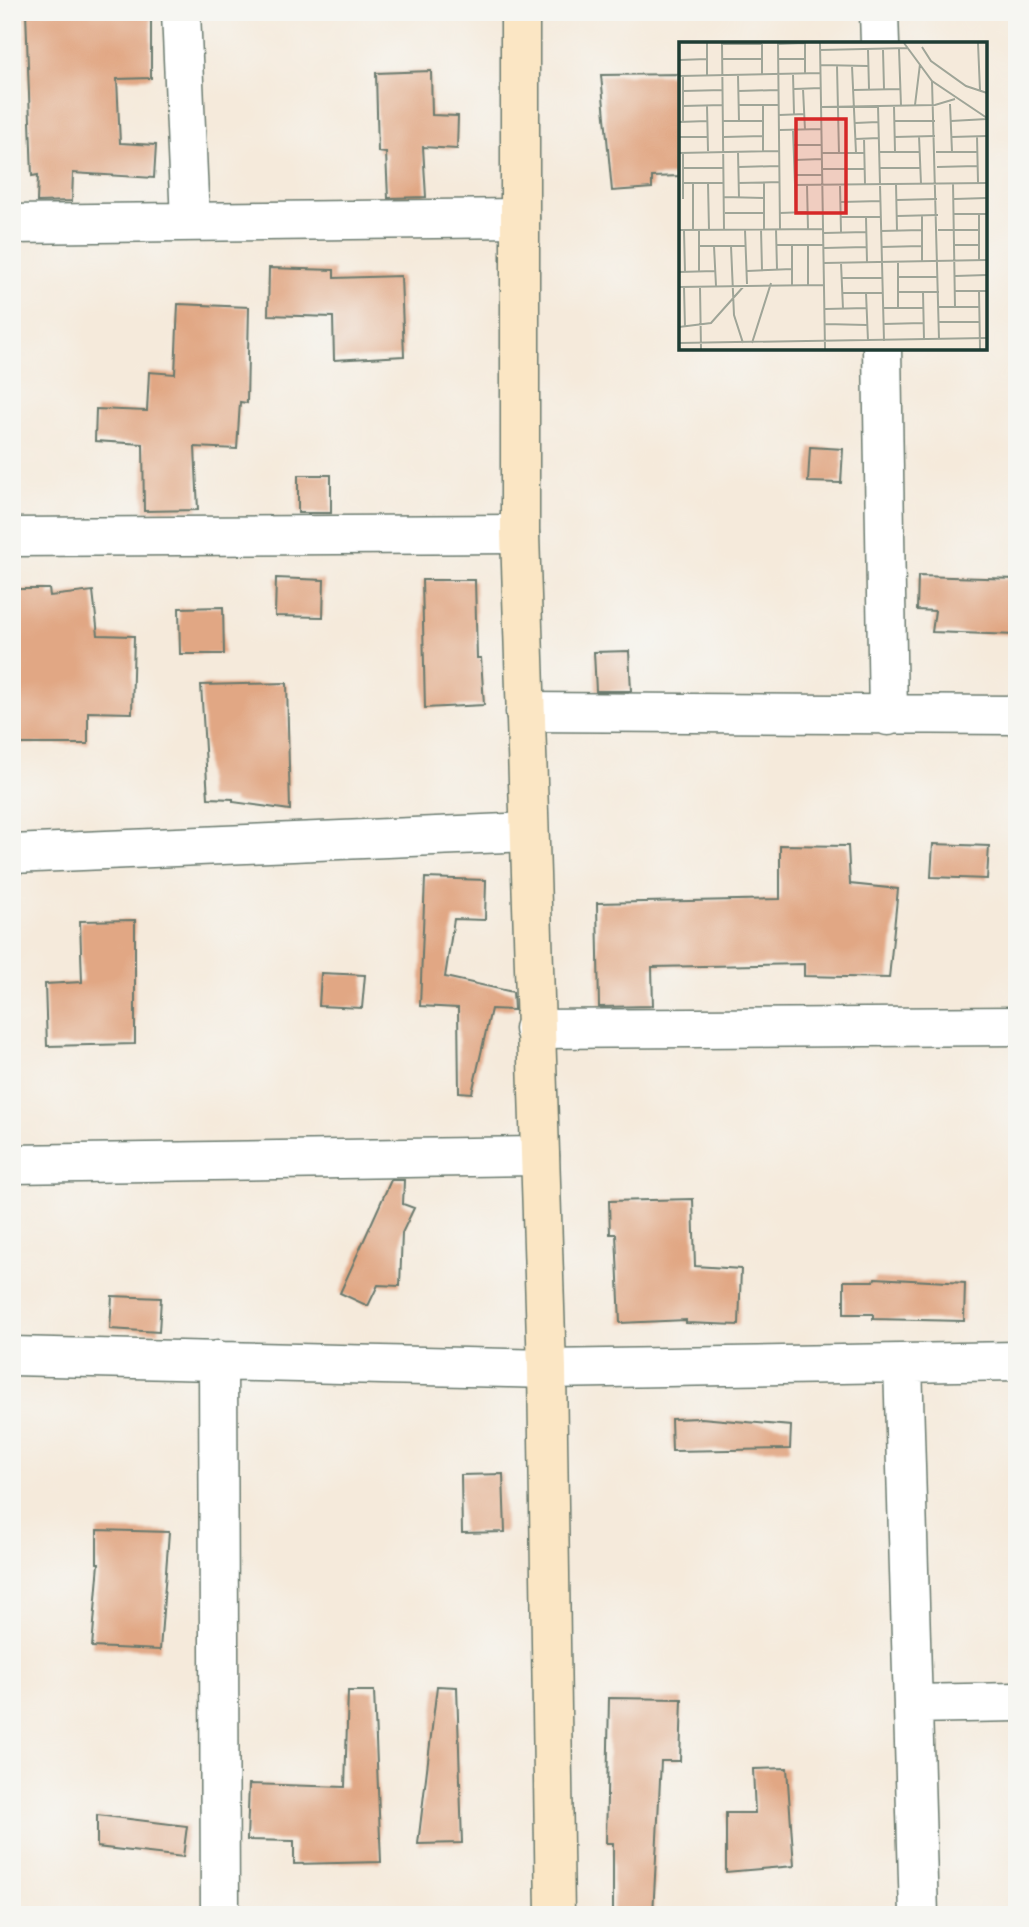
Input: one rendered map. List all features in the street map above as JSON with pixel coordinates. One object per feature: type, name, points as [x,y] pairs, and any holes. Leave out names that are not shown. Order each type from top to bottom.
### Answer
[{"type":"street","points":[[181,12],[190,221]]},
{"type":"street","points":[[520,12],[520,534],[547,1369],[555,1915]]},
{"type":"street","points":[[879,12],[880,42]]},
{"type":"street","points":[[12,223],[520,218]]},
{"type":"street","points":[[882,350],[888,716]]},
{"type":"street","points":[[12,537],[520,534]]},
{"type":"street","points":[[525,712],[1017,715]]},
{"type":"street","points":[[12,854],[528,832]]},
{"type":"street","points":[[534,1029],[1017,1026]]},
{"type":"street","points":[[12,1164],[540,1156]]},
{"type":"street","points":[[12,1356],[547,1369],[1017,1361]]},
{"type":"street","points":[[218,1360],[220,1915]]},
{"type":"street","points":[[903,1363],[919,1915]]},
{"type":"street","points":[[913,1704],[1017,1702]]},
{"type":"building","points":[[26,12],[151,12],[151,78],[117,79],[120,143],[156,145],[154,178],[73,173],[72,201],[37,202],[38,175],[32,176]]},
{"type":"building","points":[[431,71],[432,115],[458,116],[457,149],[423,147],[426,197],[388,198],[386,153],[378,152],[376,73]]},
{"type":"building","points":[[679,74],[679,176],[652,177],[652,188],[612,191],[601,75]]},
{"type":"building","points":[[269,268],[334,270],[334,278],[401,276],[404,356],[334,360],[333,317],[268,315]]},
{"type":"building","points":[[178,304],[249,307],[247,403],[240,402],[237,449],[195,447],[198,510],[144,511],[143,444],[95,441],[96,409],[147,411],[149,372],[175,374]]},
{"type":"building","points":[[810,447],[843,449],[841,483],[808,482]]},
{"type":"building","points":[[298,475],[331,475],[331,513],[298,513]]},
{"type":"building","points":[[918,576],[1017,579],[1017,635],[932,632],[935,611],[917,610]]},
{"type":"building","points":[[276,578],[324,580],[323,617],[275,616]]},
{"type":"building","points":[[422,580],[475,580],[477,658],[481,658],[484,705],[425,708]]},
{"type":"building","points":[[15,589],[49,589],[50,596],[93,591],[98,635],[134,636],[132,713],[88,712],[88,744],[12,744],[12,672],[16,672]]},
{"type":"building","points":[[223,607],[224,654],[180,654],[179,608]]},
{"type":"building","points":[[629,651],[631,691],[596,691],[594,652]]},
{"type":"building","points":[[287,683],[290,810],[233,802],[233,799],[208,798],[201,685]]},
{"type":"building","points":[[933,844],[989,846],[987,879],[931,877]]},
{"type":"building","points":[[780,845],[848,846],[850,884],[898,889],[889,978],[804,976],[804,964],[652,967],[653,1006],[599,1007],[597,903],[780,899]]},
{"type":"building","points":[[425,878],[486,880],[485,920],[454,919],[445,977],[513,992],[514,1010],[491,1009],[472,1093],[459,1092],[458,1008],[420,1006]]},
{"type":"building","points":[[135,920],[135,1044],[47,1046],[45,984],[82,982],[80,921]]},
{"type":"building","points":[[321,973],[365,975],[362,1008],[319,1006]]},
{"type":"building","points":[[391,1180],[404,1180],[403,1204],[414,1208],[402,1233],[400,1286],[378,1285],[368,1306],[340,1293]]},
{"type":"building","points":[[693,1199],[695,1266],[741,1269],[739,1325],[686,1323],[686,1320],[620,1323],[616,1234],[610,1234],[609,1201]]},
{"type":"building","points":[[875,1278],[965,1283],[964,1321],[873,1319],[873,1314],[844,1314],[844,1281],[874,1281]]},
{"type":"building","points":[[112,1296],[161,1298],[159,1332],[110,1329]]},
{"type":"building","points":[[701,1418],[791,1426],[790,1449],[672,1451],[671,1419]]},
{"type":"building","points":[[503,1474],[505,1532],[462,1533],[461,1475]]},
{"type":"building","points":[[97,1530],[169,1532],[160,1650],[92,1647],[99,1563]]},
{"type":"building","points":[[437,1686],[457,1687],[462,1843],[418,1844]]},
{"type":"building","points":[[348,1691],[374,1691],[381,1862],[294,1864],[294,1841],[247,1840],[249,1784],[345,1787]]},
{"type":"building","points":[[609,1698],[682,1699],[680,1761],[661,1761],[653,1915],[613,1915],[613,1843],[606,1843]]},
{"type":"building","points":[[787,1768],[794,1866],[726,1872],[726,1813],[755,1813],[753,1769]]},
{"type":"building","points":[[97,1815],[187,1826],[183,1857],[97,1847]]}]
